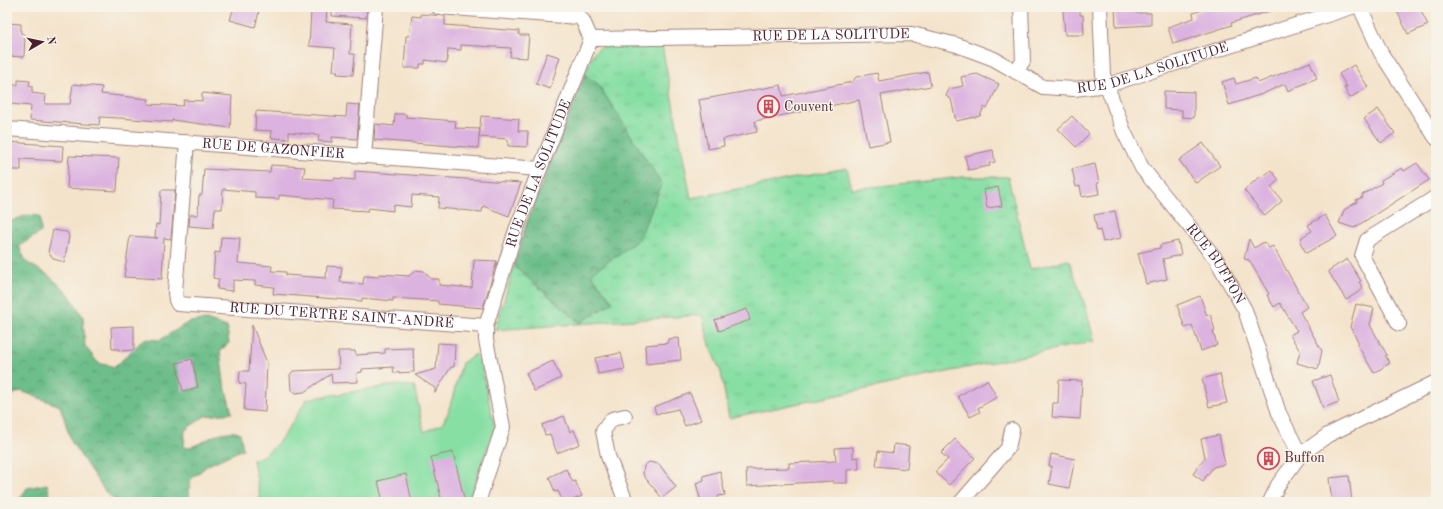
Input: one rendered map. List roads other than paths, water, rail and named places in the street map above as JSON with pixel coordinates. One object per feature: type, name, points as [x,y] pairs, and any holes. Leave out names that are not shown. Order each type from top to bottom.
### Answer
[{"type":"street","points":[[364,156],[376,7]]},
{"type":"street","points":[[438,7],[579,17],[583,21],[591,39]]},
{"type":"street","points":[[1016,72],[1023,61],[1021,7]]},
{"type":"street","name":"RUE BUFFON","points":[[1100,7],[1103,75],[1108,85],[1110,96],[1124,132],[1142,168],[1216,259],[1245,310],[1279,413],[1300,455]]},
{"type":"street","name":"RUE DE LA SOLITUDE","points":[[486,326],[516,230],[591,39],[912,34],[957,45],[994,59],[1043,87],[1074,89],[1108,85],[1352,7]]},
{"type":"street","points":[[1360,7],[1381,53],[1436,138]]},
{"type":"street","name":"RUE DE GAZONFIER","points":[[7,129],[540,169]]},
{"type":"street","name":"RUE DU TERTRE SAINT-ANDRÉ","points":[[187,142],[175,292],[178,304],[182,306],[486,326]]},
{"type":"street","points":[[1399,324],[1362,256],[1366,240],[1436,197]]},
{"type":"street","points":[[478,502],[503,427],[486,340],[486,326]]},
{"type":"street","points":[[1270,502],[1278,485],[1300,455],[1328,435],[1436,382]]},
{"type":"street","points":[[625,416],[612,419],[603,431],[608,456],[626,502]]},
{"type":"street","points":[[961,502],[1008,448],[1012,430]]},
{"type":"place","name":"Couvent","points":[[768,107]]},
{"type":"place","name":"Buffon","points":[[1269,458]]}]
